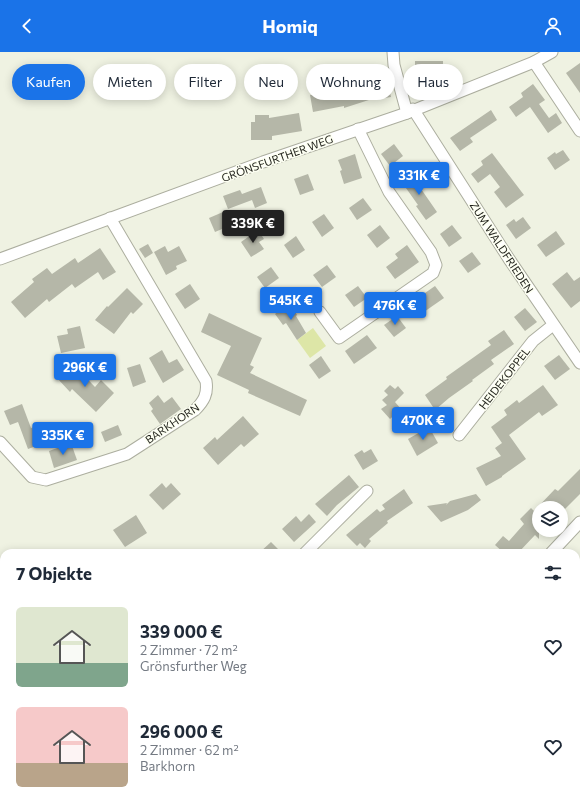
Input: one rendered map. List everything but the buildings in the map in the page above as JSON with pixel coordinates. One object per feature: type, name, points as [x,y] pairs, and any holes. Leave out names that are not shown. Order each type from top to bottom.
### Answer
[{"type":"street","name":"ZUM WALDFRIEDEN","points":[[393,52],[394,65],[410,111],[580,363]]},
{"type":"street","name":"GRÖNSFURTHER WEG","points":[[0,259],[110,218],[410,111],[534,62],[552,52]]},
{"type":"street","points":[[534,62],[580,131]]},
{"type":"street","points":[[320,312],[339,338],[434,273],[436,265],[431,252],[389,192],[358,129]]},
{"type":"street","name":"BARKHORN","points":[[0,442],[32,477],[46,480],[127,454],[195,410],[204,401],[207,390],[206,381],[110,218]]},
{"type":"street","name":"HEIDEKOPPEL","points":[[459,435],[534,341],[553,325]]},
{"type":"street","points":[[309,549],[367,491]]},
{"type":"street","points":[[555,549],[580,522]]},
{"type":"green space","points":[[313,328],[326,346],[310,358],[297,340]]}]
